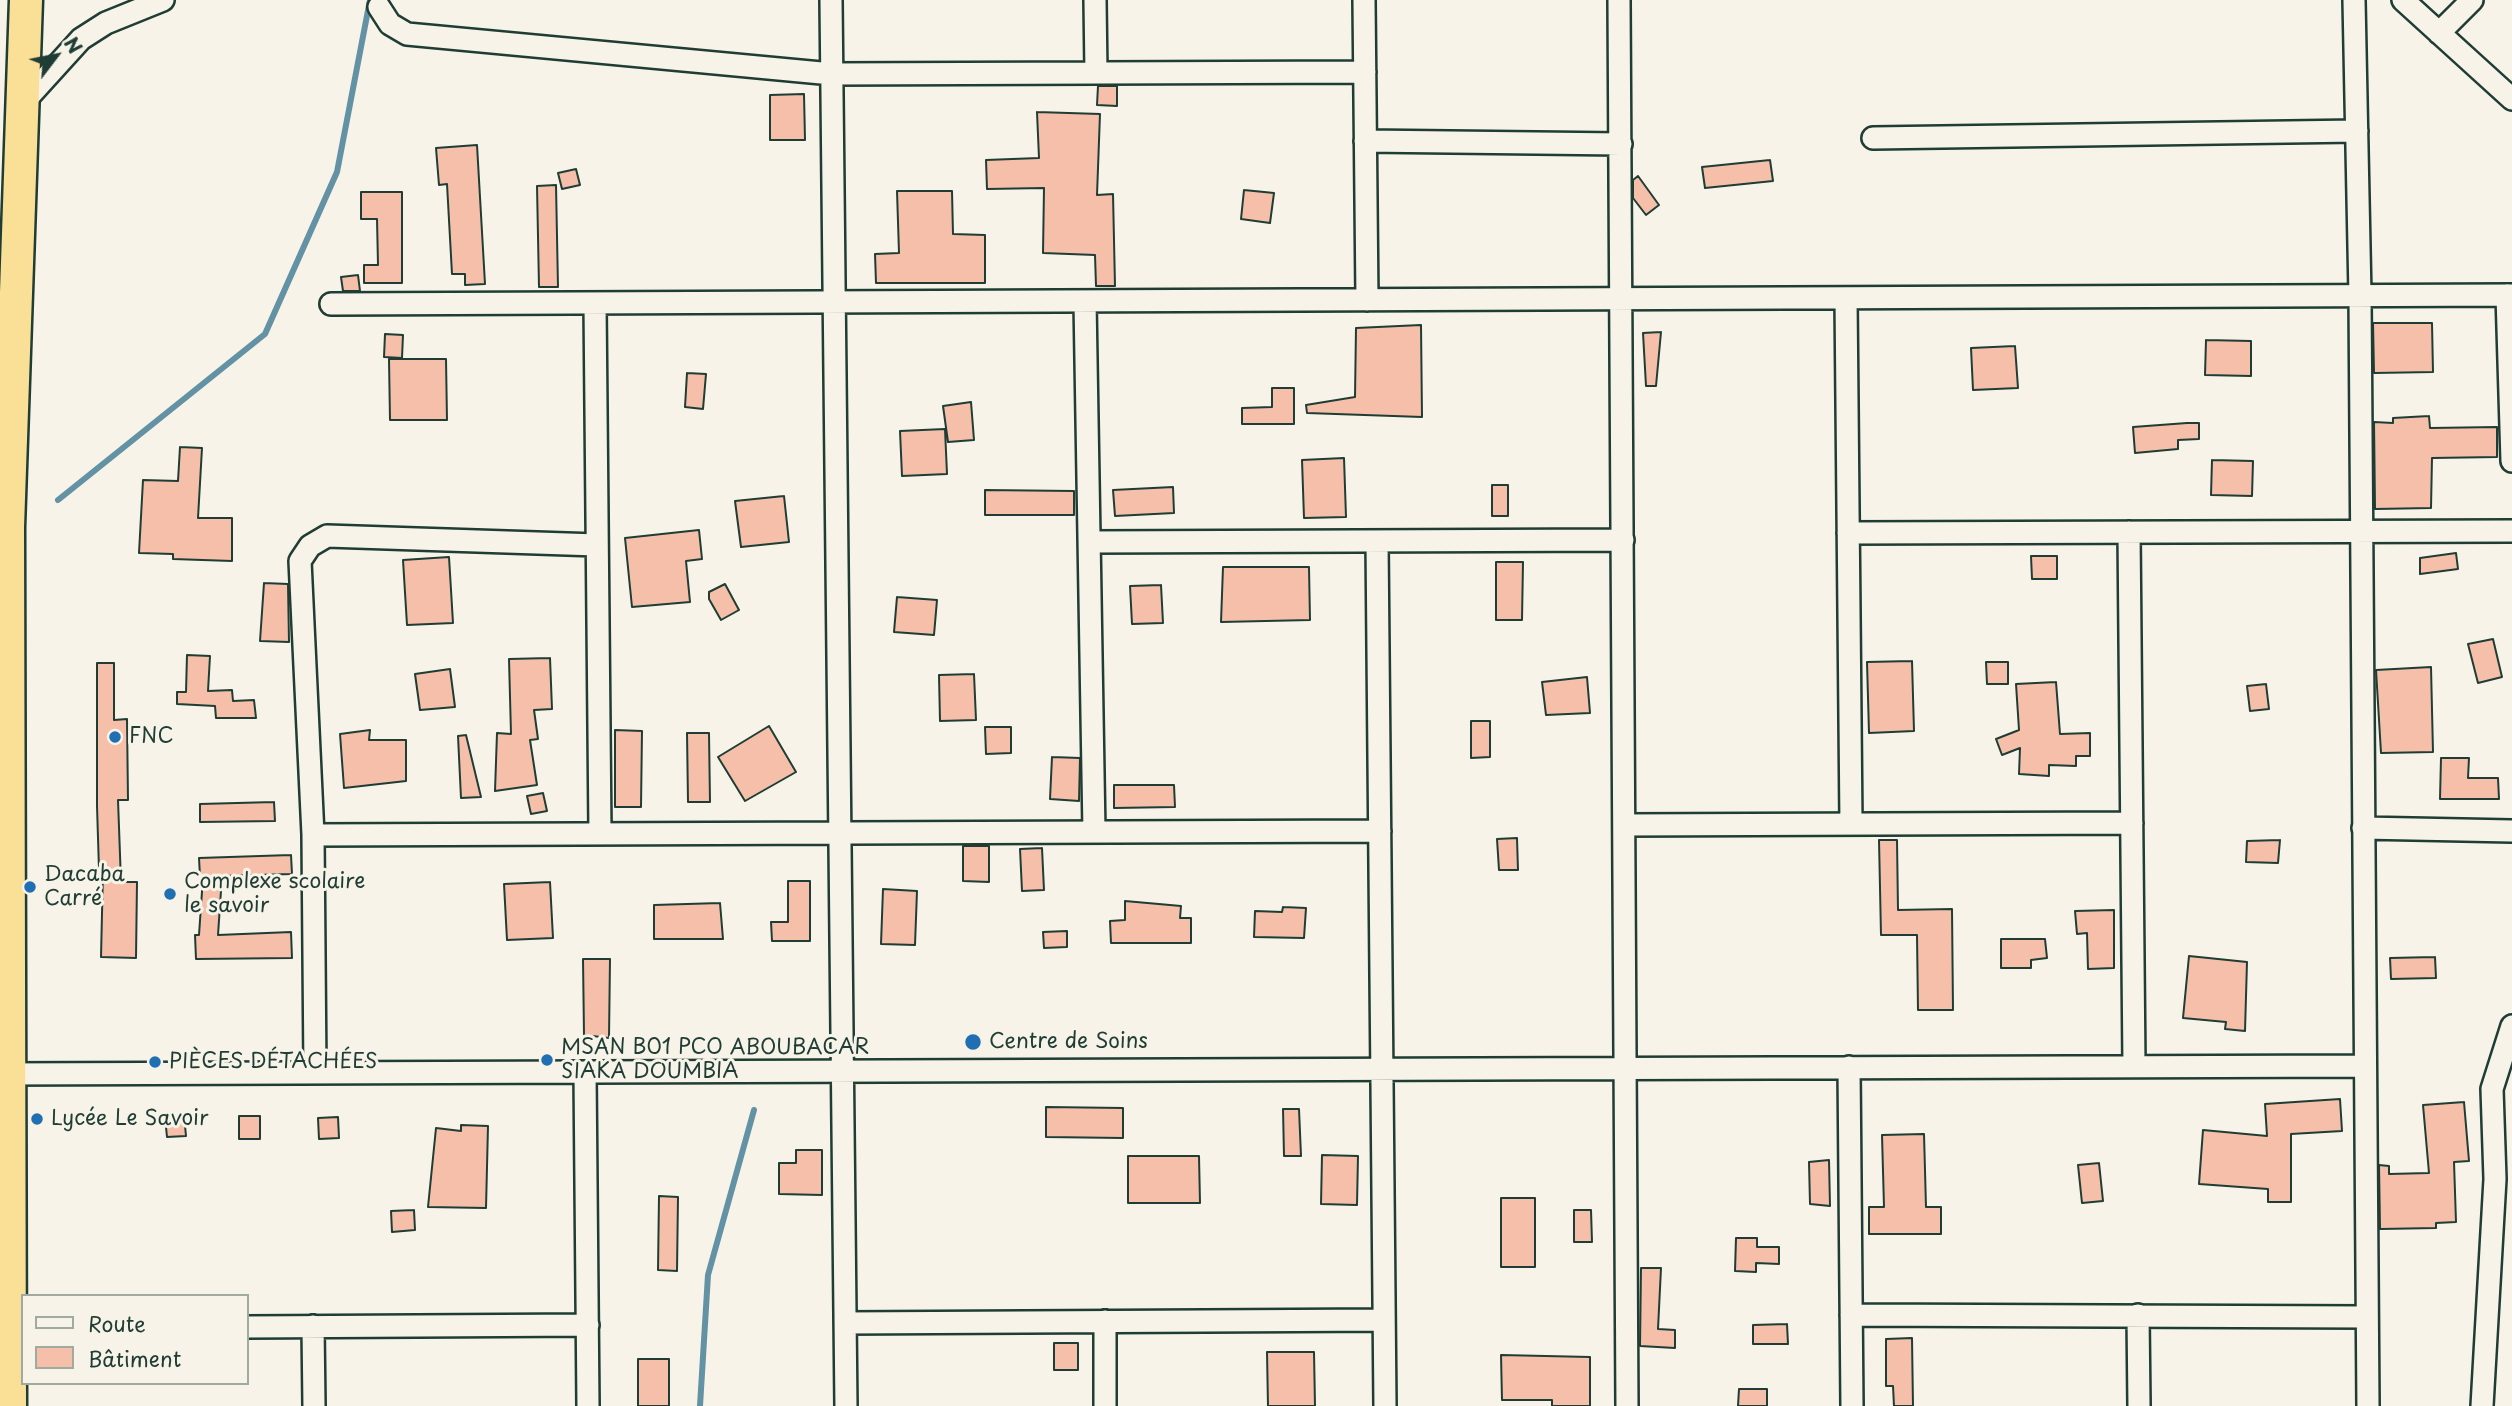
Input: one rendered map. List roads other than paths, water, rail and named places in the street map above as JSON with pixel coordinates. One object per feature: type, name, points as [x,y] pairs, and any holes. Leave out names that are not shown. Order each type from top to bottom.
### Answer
[{"type":"highway","points":[[10,1406],[16,1328],[6,1074],[8,527],[26,0]]},
{"type":"street","points":[[23,104],[81,39],[106,23],[163,0]]},
{"type":"street","points":[[831,0],[846,1406]]},
{"type":"street","points":[[1095,0],[1096,73]]},
{"type":"street","points":[[1364,0],[1367,300]]},
{"type":"street","points":[[1619,0],[1628,1406]]},
{"type":"street","points":[[2354,0],[2360,296],[2368,1406]]},
{"type":"street","points":[[2403,0],[2512,99]]},
{"type":"street","points":[[2439,33],[2472,0]]},
{"type":"street","points":[[379,7],[390,24],[407,34],[832,74],[1364,72]]},
{"type":"street","points":[[1873,138],[2357,131]]},
{"type":"street","points":[[1365,141],[1620,144]]},
{"type":"street","points":[[331,304],[2510,295],[2512,461]]},
{"type":"street","points":[[1846,298],[1851,824]]},
{"type":"street","points":[[1085,301],[1094,832]]},
{"type":"street","points":[[595,303],[600,834]]},
{"type":"street","points":[[1848,533],[2512,531]]},
{"type":"street","points":[[2129,532],[2134,1066]]},
{"type":"street","points":[[315,1073],[313,835],[300,561],[310,546],[327,537],[597,545]]},
{"type":"street","points":[[1091,542],[1623,540]]},
{"type":"street","points":[[1377,541],[1385,1406]]},
{"type":"street","points":[[1624,825],[2132,823]]},
{"type":"street","points":[[2364,828],[2512,831]]},
{"type":"street","points":[[313,835],[1380,831]]},
{"type":"street","points":[[2482,1406],[2495,1179],[2492,1089],[2512,1026]]},
{"type":"street","points":[[6,1074],[2365,1066]]},
{"type":"street","points":[[1849,1068],[1852,1406]]},
{"type":"street","points":[[585,1072],[588,1406]]},
{"type":"street","points":[[1851,1315],[2367,1317]]},
{"type":"street","points":[[2138,1315],[2139,1406]]},
{"type":"street","points":[[845,1323],[1384,1320]]},
{"type":"street","points":[[1105,1321],[1105,1406]]},
{"type":"street","points":[[248,1326],[588,1325]]},
{"type":"street","points":[[313,1326],[314,1406]]},
{"type":"waterway","points":[[58,500],[265,334],[337,172],[370,0]]},
{"type":"waterway","points":[[700,1406],[708,1275],[754,1110]]},
{"type":"place","name":"FNC","points":[[115,737]]},
{"type":"place","name":"Dacaba Carré","points":[[30,887]]},
{"type":"place","name":"Complexe scolaire le savoir","points":[[170,894]]},
{"type":"place","name":"Centre de Soins","points":[[973,1042]]},
{"type":"place","name":"MSAN B01 PCO ABOUBACAR SIAKA DOUMBIA","points":[[547,1060]]},
{"type":"place","name":"PIÈCES DÉTACHÉES","points":[[155,1062]]},
{"type":"place","name":"Lycée Le Savoir","points":[[37,1119]]}]
